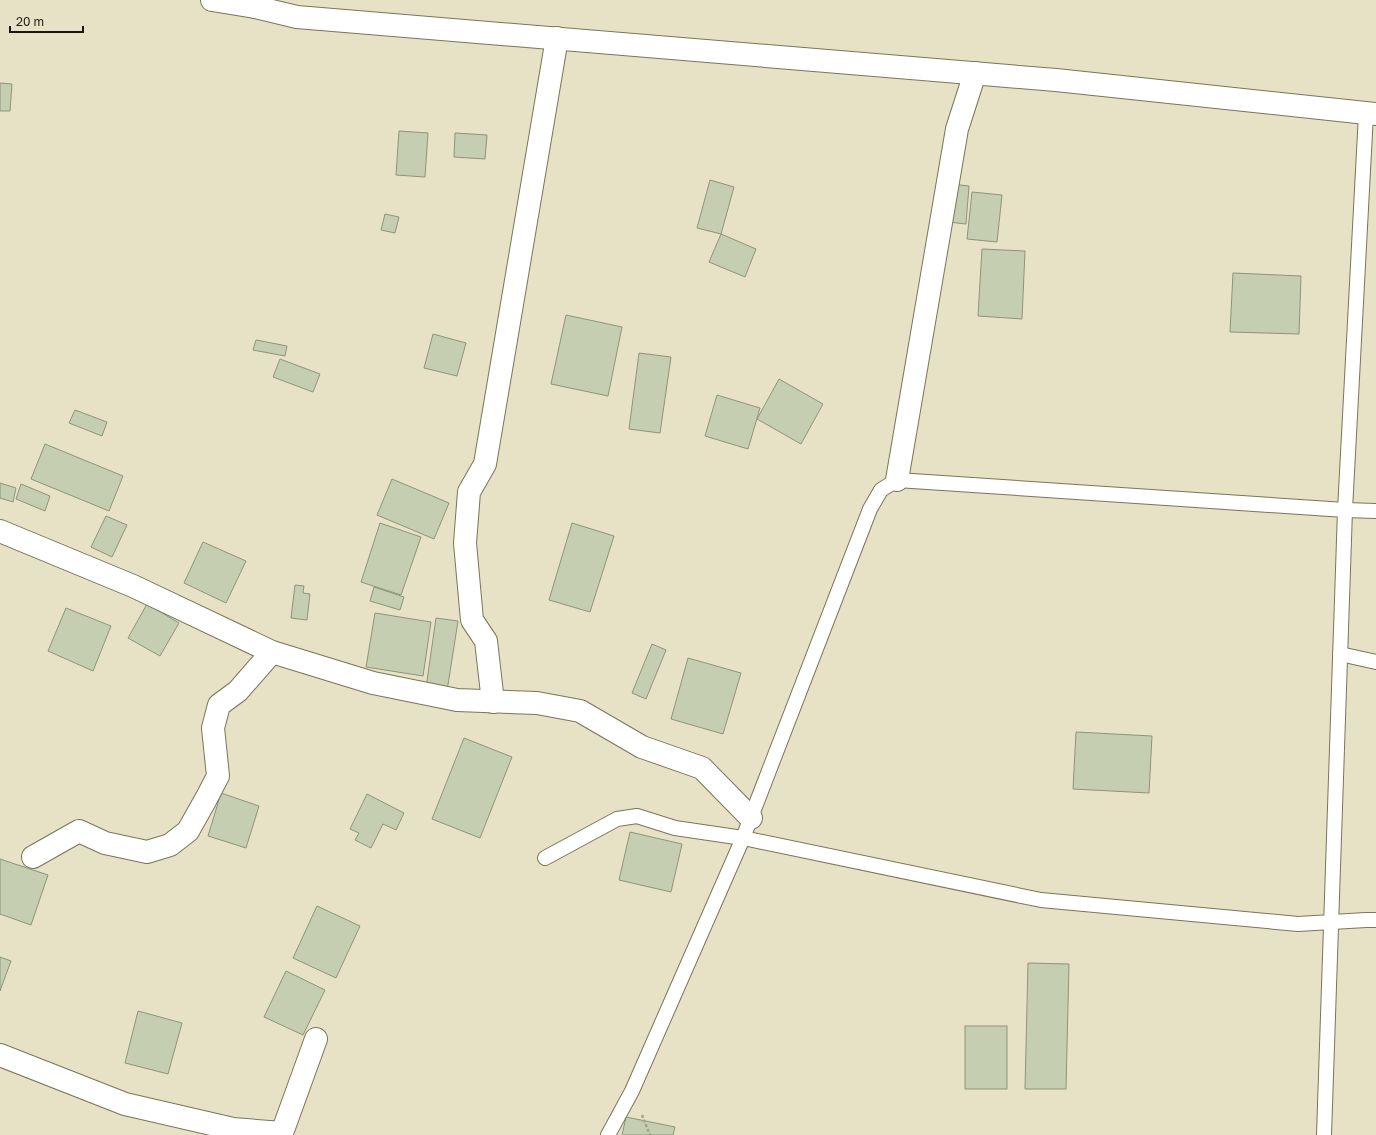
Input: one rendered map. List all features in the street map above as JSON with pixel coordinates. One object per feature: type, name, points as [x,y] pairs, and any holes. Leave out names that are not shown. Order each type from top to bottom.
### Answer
[{"type":"street","points":[[212,0],[252,3],[298,17],[975,72],[1371,114]]},
{"type":"street","points":[[493,702],[486,641],[472,620],[465,543],[469,492],[485,464],[557,38]]},
{"type":"street","points":[[897,480],[957,129],[975,72]]},
{"type":"street","points":[[0,531],[133,586],[272,652],[373,683],[457,700],[537,703],[580,712],[642,747],[702,768],[747,828]]},
{"type":"street","points":[[33,857],[79,831],[105,843],[147,852],[170,845],[188,831],[218,776],[213,728],[220,705],[238,691],[272,652]]},
{"type":"street","points":[[0,1056],[125,1104],[233,1129],[282,1134],[316,1039]]},
{"type":"lane","points":[[1324,1135],[1345,510],[1371,114]]},
{"type":"lane","points":[[608,1135],[632,1091],[747,828],[870,509],[881,490],[897,480],[1376,511]]},
{"type":"lane","points":[[1340,654],[1376,662]]},
{"type":"lane","points":[[545,858],[617,819],[637,816],[675,828],[747,828],[1041,900],[1298,924],[1376,920]]},
{"type":"building","points":[[0,83],[12,84],[10,111],[0,111]]},
{"type":"building","points":[[399,131],[428,133],[425,177],[396,175]]},
{"type":"building","points":[[455,133],[487,135],[485,159],[454,157]]},
{"type":"building","points":[[710,180],[734,187],[721,234],[697,228]]},
{"type":"building","points":[[951,184],[969,186],[966,224],[948,222]]},
{"type":"building","points":[[972,192],[1002,195],[997,242],[967,239]]},
{"type":"building","points":[[385,214],[399,217],[395,233],[381,230]]},
{"type":"building","points":[[721,234],[756,249],[745,277],[709,262]]},
{"type":"building","points":[[982,249],[1025,251],[1022,319],[978,316]]},
{"type":"building","points":[[1233,273],[1301,276],[1299,334],[1230,332]]},
{"type":"building","points":[[566,315],[622,327],[608,396],[551,384]]},
{"type":"building","points":[[433,334],[466,343],[457,376],[424,368]]},
{"type":"building","points":[[256,340],[287,346],[285,356],[253,350]]},
{"type":"building","points":[[639,353],[671,357],[660,433],[629,429]]},
{"type":"building","points":[[280,359],[320,374],[313,392],[273,377]]},
{"type":"building","points":[[779,379],[823,404],[801,444],[757,419]]},
{"type":"building","points":[[717,395],[760,408],[748,449],[705,436]]},
{"type":"building","points":[[75,410],[107,422],[102,436],[69,423]]},
{"type":"building","points":[[45,444],[123,476],[109,511],[31,479]]},
{"type":"building","points":[[392,479],[449,503],[434,539],[377,515]]},
{"type":"building","points":[[0,483],[16,488],[13,502],[0,498]]},
{"type":"building","points":[[21,484],[50,496],[45,511],[16,499]]},
{"type":"building","points":[[106,516],[127,525],[112,557],[91,547]]},
{"type":"building","points":[[380,523],[421,537],[401,595],[361,582]]},
{"type":"building","points":[[572,523],[614,536],[590,612],[549,600]]},
{"type":"building","points":[[203,542],[246,561],[226,603],[184,583]]},
{"type":"building","points":[[295,585],[304,586],[303,593],[310,594],[307,620],[291,618]]},
{"type":"building","points":[[374,587],[404,597],[400,610],[370,601]]},
{"type":"building","points":[[147,604],[179,623],[160,656],[128,638]]},
{"type":"building","points":[[66,608],[111,626],[93,671],[48,651]]},
{"type":"building","points":[[375,613],[431,622],[423,676],[366,667]]},
{"type":"building","points":[[436,618],[458,621],[447,691],[426,688]]},
{"type":"building","points":[[652,644],[666,650],[646,699],[632,693]]},
{"type":"building","points":[[688,658],[741,673],[723,734],[671,719]]},
{"type":"building","points":[[1076,732],[1152,736],[1149,793],[1073,789]]},
{"type":"building","points":[[464,738],[512,757],[480,838],[432,819]]},
{"type":"building","points":[[221,793],[259,806],[246,848],[208,836]]},
{"type":"building","points":[[367,794],[404,813],[396,830],[383,824],[371,848],[355,840],[359,833],[350,829]]},
{"type":"building","points":[[630,832],[682,844],[671,892],[619,880]]},
{"type":"building","points":[[0,859],[48,875],[31,925],[0,914]]},
{"type":"building","points":[[317,906],[360,926],[336,978],[293,958]]},
{"type":"building","points":[[0,957],[11,961],[0,991]]},
{"type":"building","points":[[1028,963],[1069,964],[1066,1089],[1025,1089]]},
{"type":"building","points":[[286,971],[325,990],[303,1035],[264,1017]]},
{"type":"building","points":[[138,1011],[182,1023],[168,1074],[125,1063]]},
{"type":"building","points":[[965,1026],[1007,1026],[1007,1089],[965,1089]]},
{"type":"building","points":[[626,1117],[675,1127],[673,1135],[622,1135]]}]
